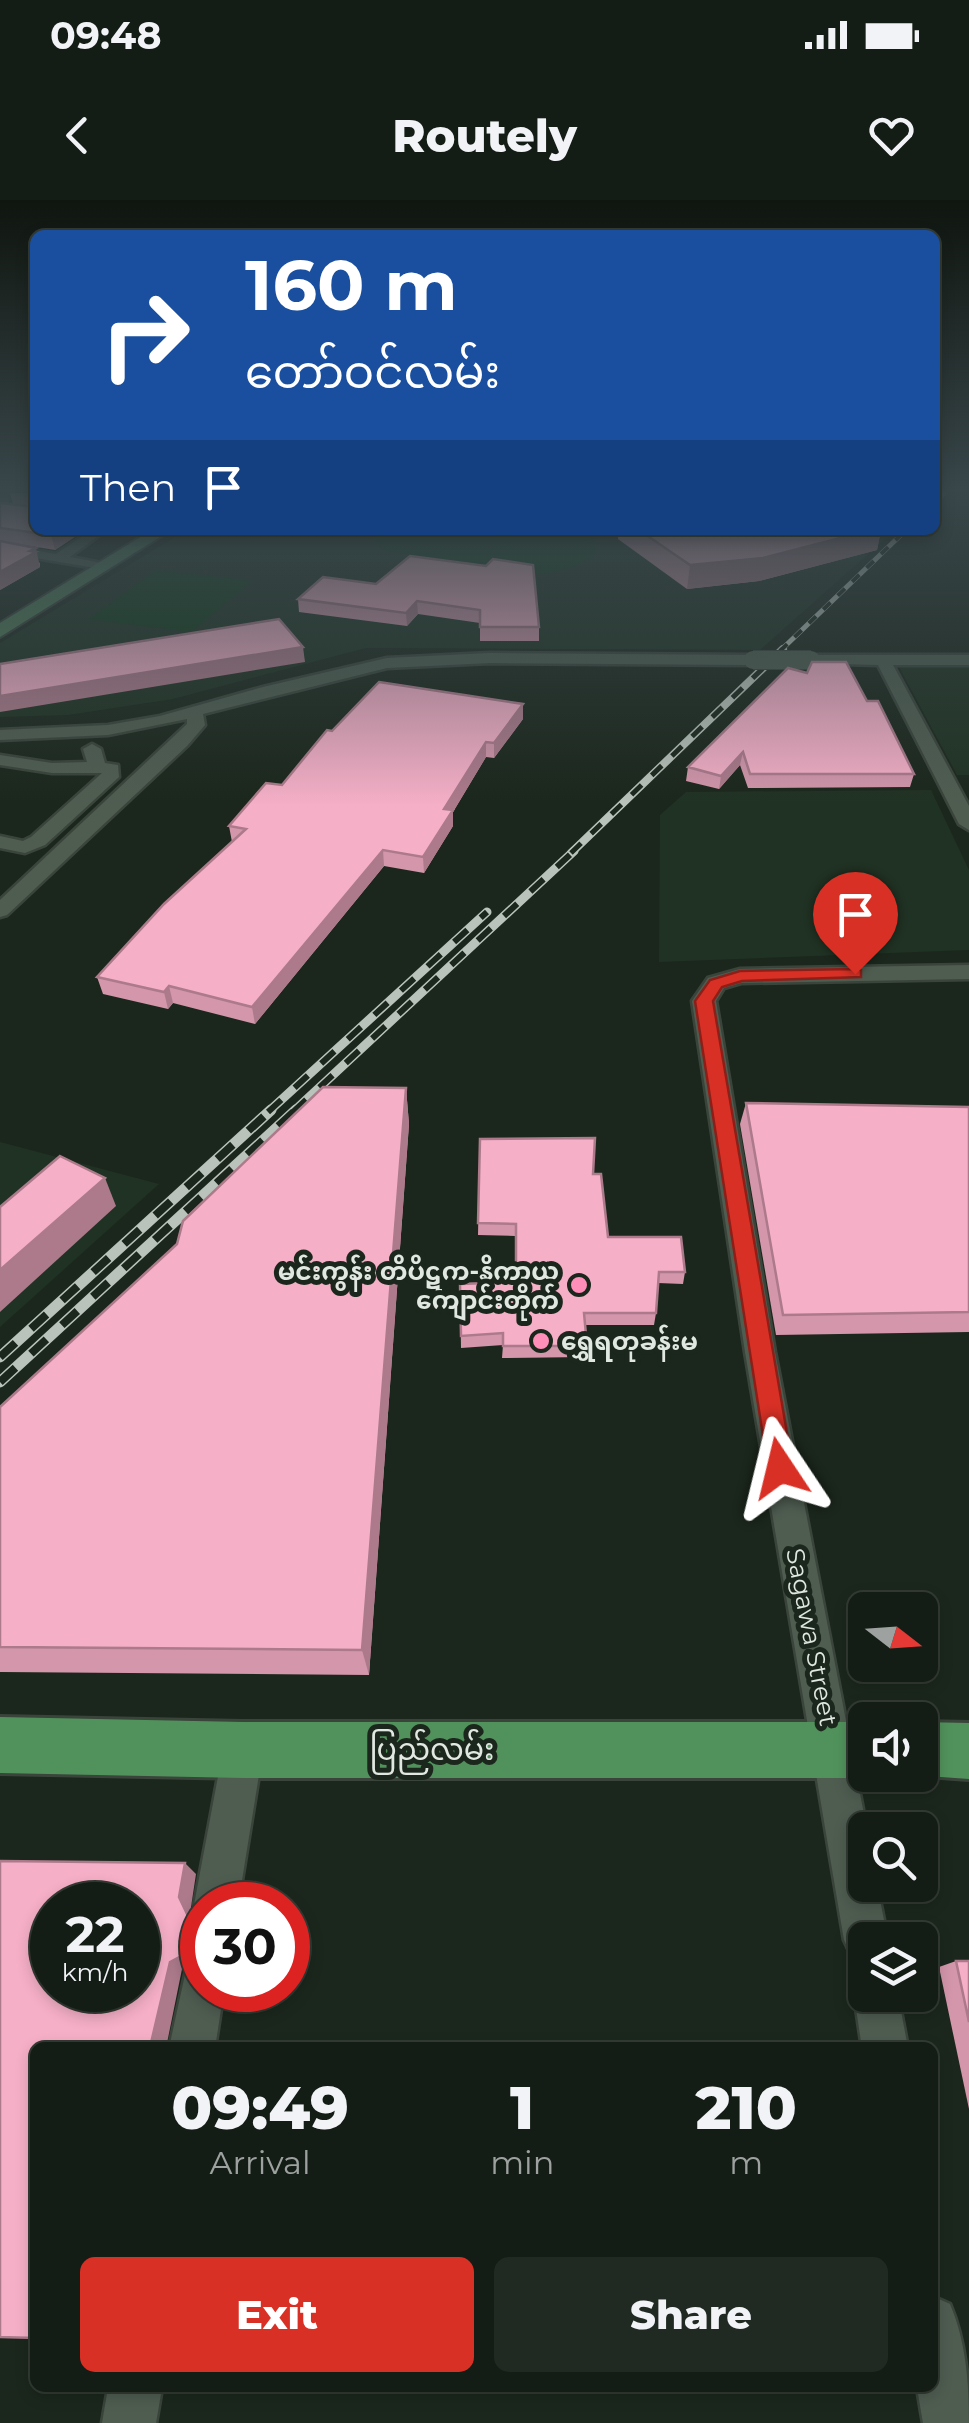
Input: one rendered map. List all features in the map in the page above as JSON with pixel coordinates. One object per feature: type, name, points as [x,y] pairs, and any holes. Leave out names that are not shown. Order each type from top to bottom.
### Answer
[{"type":"highway","name":"ပြည်လမ်း","points":[[0,1745],[242,1750],[848,1750]]},
{"type":"highway","points":[[938,1750],[969,1751]]},
{"type":"main road","points":[[0,631],[55,597]]},
{"type":"street","points":[[0,735],[129,727],[387,662],[475,658],[969,660]]},
{"type":"street","points":[[883,660],[969,824]]},
{"type":"street","points":[[3,904],[181,742],[196,725],[194,712]]},
{"type":"street","points":[[87,732],[97,767]]},
{"type":"street","points":[[0,760],[52,768],[97,767],[112,769],[113,773],[38,841],[26,846],[0,842]]},
{"type":"street","points":[[0,855],[52,863]]},
{"type":"street","name":"Sagawa Street","points":[[848,1745],[730,1175],[704,1001],[716,983],[740,976],[969,972]]},
{"type":"street","points":[[220,1882],[242,1750]]},
{"type":"street","name":"Sagawa Street","points":[[853,1792],[864,1922]]},
{"type":"street","points":[[193,2042],[198,2012]]},
{"type":"street","points":[[879,2012],[884,2042]]},
{"type":"street","points":[[938,2356],[950,2423]]},
{"type":"street","points":[[129,2423],[134,2392]]},
{"type":"shaded area","points":[[77,597],[820,597],[760,650],[366,648],[173,699],[68,715],[0,717],[0,643]]},
{"type":"shaded area","points":[[898,665],[969,665],[969,775],[957,775]]},
{"type":"shaded area","points":[[931,790],[969,870],[969,950],[659,962],[660,815],[686,792]]},
{"type":"shaded area","points":[[0,1142],[159,1184],[0,1327]]},
{"type":"green space","points":[[119,597],[233,597],[191,632],[89,619]]},
{"type":"building","points":[[536,597],[539,627],[480,627],[480,610],[417,601],[406,613],[298,599]]},
{"type":"building","points":[[279,619],[303,647],[0,696],[0,664]]},
{"type":"building","points":[[812,662],[846,662],[867,701],[878,701],[914,774],[750,774],[743,752],[721,776],[688,767],[788,668],[807,673]]},
{"type":"building","points":[[379,682],[523,704],[494,743],[486,742],[444,809],[453,810],[423,857],[383,850],[252,1007],[169,986],[164,992],[97,977],[164,904],[246,829],[229,826],[266,783],[282,785],[327,730],[332,731]]},
{"type":"building","points":[[323,1087],[406,1088],[362,1650],[0,1647],[0,1407],[177,1244],[183,1221]]},
{"type":"building","points":[[746,1103],[969,1107],[969,1312],[783,1315]]},
{"type":"building","points":[[595,1138],[593,1174],[601,1174],[608,1237],[681,1237],[685,1272],[659,1272],[656,1313],[584,1313],[587,1346],[503,1346],[503,1333],[461,1336],[460,1284],[516,1282],[516,1224],[478,1223],[480,1139]]},
{"type":"building","points":[[60,1156],[105,1178],[0,1270],[0,1207]]},
{"type":"building","points":[[0,1861],[185,1863],[179,1897],[180,1957],[170,1962],[160,2005],[160,1882],[30,1882],[30,2012],[158,2012],[151,2042],[30,2042],[30,2338],[0,2337]]},
{"type":"building","points":[[956,1961],[969,1961],[969,2022]]},
{"type":"railway","points":[[780,651],[837,597]]},
{"type":"railway","points":[[571,853],[783,649]]},
{"type":"railway","points":[[293,1112],[574,851]]},
{"type":"railway","points":[[268,1112],[487,912]]},
{"type":"railway","points":[[0,1357],[271,1110]]},
{"type":"railway","points":[[0,1382],[296,1110]]},
{"type":"place","name":"မင်းကွန်း တိပိဋက-နိကာယ ကျောင်းတိုက်","points":[[579,1285]]},
{"type":"place","name":"ရွှေရတုခန်းမ","points":[[541,1341]]},
{"type":"route","points":[[780,1468],[704,1001],[716,983],[740,976],[855,974]]}]
